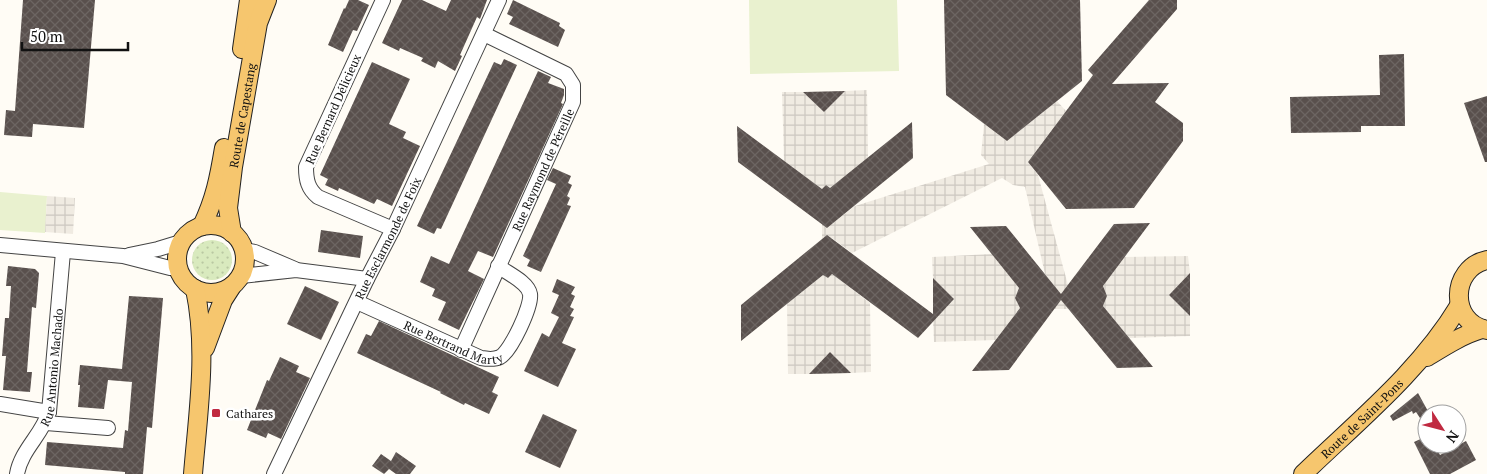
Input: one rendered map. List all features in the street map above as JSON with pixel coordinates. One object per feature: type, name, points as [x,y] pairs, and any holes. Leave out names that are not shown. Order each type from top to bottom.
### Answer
[{"type":"main road","name":"Route de Capestang","points":[[202,226],[216,192],[249,0]]},
{"type":"main road","name":"Route de Capestang","points":[[232,233],[228,208],[233,167],[258,24],[267,0]]},
{"type":"main road","points":[[202,358],[216,315],[223,300],[236,281],[245,263],[244,250],[238,238],[228,229],[215,225],[202,226],[190,232],[182,242],[177,255],[178,268],[184,280],[194,289],[207,293],[220,292],[236,281]]},
{"type":"main road","points":[[1485,330],[1468,320],[1459,306],[1458,293],[1464,275],[1474,265],[1487,260]]},
{"type":"main road","points":[[193,474],[202,358],[200,311],[194,289]]},
{"type":"main road","name":"Route de Saint-Pons","points":[[1303,474],[1420,361],[1459,306]]},
{"type":"main road","name":"Route de Saint-Pons","points":[[1420,361],[1454,340],[1485,330]]},
{"type":"street","name":"Rue Bernard Délicieux","points":[[383,0],[306,167],[306,178],[311,192],[318,197],[393,229]]},
{"type":"street","name":"Rue Esclarmonde de Foix","points":[[274,474],[367,278],[393,229],[499,0]]},
{"type":"street","name":"Rue Raymond de Péreille","points":[[461,350],[573,102],[573,85],[566,74],[484,34]]},
{"type":"street","points":[[123,256],[158,250],[182,242]]},
{"type":"street","points":[[0,245],[123,256],[170,268],[178,268]]},
{"type":"street","points":[[244,250],[254,252],[296,270],[367,278]]},
{"type":"street","name":"Rue Antonio Machado","points":[[17,474],[19,462],[47,417],[63,252]]},
{"type":"street","name":"Rue Bertrand Marty","points":[[357,302],[461,350],[481,358],[492,359],[501,356],[508,350],[529,306],[530,293],[524,285],[498,266]]},
{"type":"street","points":[[236,281],[296,270]]},
{"type":"street","points":[[0,404],[47,417],[108,428]]},
{"type":"green space","points":[[749,0],[897,0],[899,71],[750,74]]},
{"type":"green space","points":[[0,192],[47,196],[45,233],[0,230]]},
{"type":"green space","points":[[208,240],[216,240],[223,243],[229,249],[232,260],[229,271],[223,277],[216,280],[208,280],[201,277],[195,271],[192,264],[192,256],[195,249],[201,243]]},
{"type":"shaded area","points":[[867,90],[868,158],[830,188],[826,185],[822,189],[784,161],[782,92],[803,92],[824,112],[845,91]]},
{"type":"shaded area","points":[[1057,101],[1066,111],[1028,162],[1038,175],[1068,285],[1068,309],[1055,309],[1054,285],[1045,274],[1025,187],[1013,185],[1002,178],[852,253],[832,238],[822,239],[822,224],[832,224],[855,206],[989,164],[981,155],[984,124],[1007,141]]},
{"type":"shaded area","points":[[47,196],[75,198],[73,234],[45,232]]},
{"type":"shaded area","points":[[992,254],[1019,288],[1015,298],[1020,308],[996,340],[934,342],[933,321],[954,299],[933,278],[932,257]]},
{"type":"shaded area","points":[[1188,256],[1190,273],[1169,295],[1190,316],[1190,336],[1129,338],[1103,306],[1107,296],[1103,286],[1124,257]]},
{"type":"shaded area","points":[[832,274],[870,303],[871,372],[851,373],[830,352],[809,374],[788,374],[787,304],[823,275],[828,278]]},
{"type":"building","points":[[23,0],[95,0],[84,128],[33,124],[32,137],[4,135],[6,110],[15,111]]},
{"type":"building","points":[[349,0],[358,0],[369,5],[357,31],[353,30],[343,52],[328,45]]},
{"type":"building","points":[[402,0],[422,0],[446,11],[451,0],[487,0],[480,19],[477,17],[455,71],[438,61],[435,68],[421,61],[423,58],[400,48],[399,51],[382,43]]},
{"type":"building","points":[[513,0],[560,23],[559,26],[565,30],[558,47],[509,24],[513,17],[507,14]]},
{"type":"building","points":[[944,0],[1080,0],[1082,81],[1007,141],[946,95]]},
{"type":"building","points":[[1149,0],[1177,0],[1177,9],[1112,84],[1169,83],[1155,102],[1183,123],[1183,141],[1134,208],[1066,209],[1028,162],[1093,75],[1088,70]]},
{"type":"building","points":[[1404,54],[1405,126],[1361,126],[1361,132],[1291,133],[1290,97],[1380,95],[1379,55]]},
{"type":"building","points":[[504,59],[517,65],[441,229],[437,228],[434,234],[417,226],[494,62],[501,65]]},
{"type":"building","points":[[372,62],[410,79],[389,124],[406,132],[403,138],[420,146],[392,206],[377,199],[374,204],[339,188],[338,191],[325,185],[328,179],[320,175]]},
{"type":"building","points":[[538,71],[551,77],[548,83],[564,89],[561,103],[563,104],[493,257],[478,251],[468,271],[484,279],[459,330],[438,320],[446,302],[432,296],[435,289],[420,282],[431,256],[449,264]]},
{"type":"building","points":[[845,91],[824,112],[803,92]]},
{"type":"building","points":[[1487,96],[1487,162],[1485,162],[1464,103]]},
{"type":"building","points":[[912,122],[913,158],[827,228],[738,162],[737,126],[822,189],[826,185],[830,188]]},
{"type":"building","points":[[553,168],[571,176],[568,183],[572,185],[567,196],[570,198],[567,205],[571,206],[541,272],[527,266],[530,260],[523,256],[556,184],[547,180]]},
{"type":"building","points":[[1150,223],[1103,286],[1107,296],[1103,306],[1153,367],[1117,368],[1061,300],[1009,370],[972,371],[1020,308],[1015,298],[1019,288],[970,227],[1006,226],[1061,294],[1114,224]]},
{"type":"building","points":[[321,230],[363,236],[360,258],[318,252]]},
{"type":"building","points":[[827,235],[933,314],[933,278],[954,299],[918,338],[832,274],[828,278],[823,275],[741,341],[741,305]]},
{"type":"building","points":[[8,266],[35,269],[39,273],[36,308],[32,307],[27,372],[32,372],[30,392],[3,390],[6,356],[2,356],[5,318],[9,318],[11,286],[6,286]]},
{"type":"building","points":[[1190,273],[1190,316],[1169,295]]},
{"type":"building","points":[[557,279],[575,287],[571,294],[575,296],[570,307],[574,309],[570,316],[574,317],[562,343],[576,349],[558,387],[524,371],[542,333],[549,337],[559,317],[551,313],[559,295],[552,292]]},
{"type":"building","points":[[305,286],[339,302],[321,340],[287,324]]},
{"type":"building","points":[[129,296],[163,298],[152,428],[147,427],[143,474],[125,474],[125,472],[45,465],[47,442],[123,448],[125,430],[128,431],[132,382],[108,380],[104,409],[78,407],[80,385],[78,385],[80,365],[122,369]]},
{"type":"building","points":[[379,321],[499,377],[492,392],[498,395],[489,414],[465,403],[464,405],[441,392],[357,353],[366,334],[371,336]]},
{"type":"building","points":[[830,352],[851,373],[809,374]]},
{"type":"building","points":[[280,357],[299,366],[296,372],[310,378],[281,439],[268,433],[266,438],[247,430],[267,380],[269,381]]},
{"type":"building","points":[[1418,393],[1424,404],[1417,404],[1417,414],[1416,412],[1413,414],[1412,411],[1393,421],[1390,416]]},
{"type":"building","points":[[543,414],[577,430],[560,468],[525,452]]},
{"type":"building","points":[[1467,443],[1476,460],[1450,474],[1430,474],[1420,454],[1467,454]]},
{"type":"building","points":[[396,452],[416,466],[410,474],[396,474],[389,469],[384,474],[372,466],[381,454],[391,461]]},
{"type":"place","name":"Cathares","points":[[216,413]]}]
